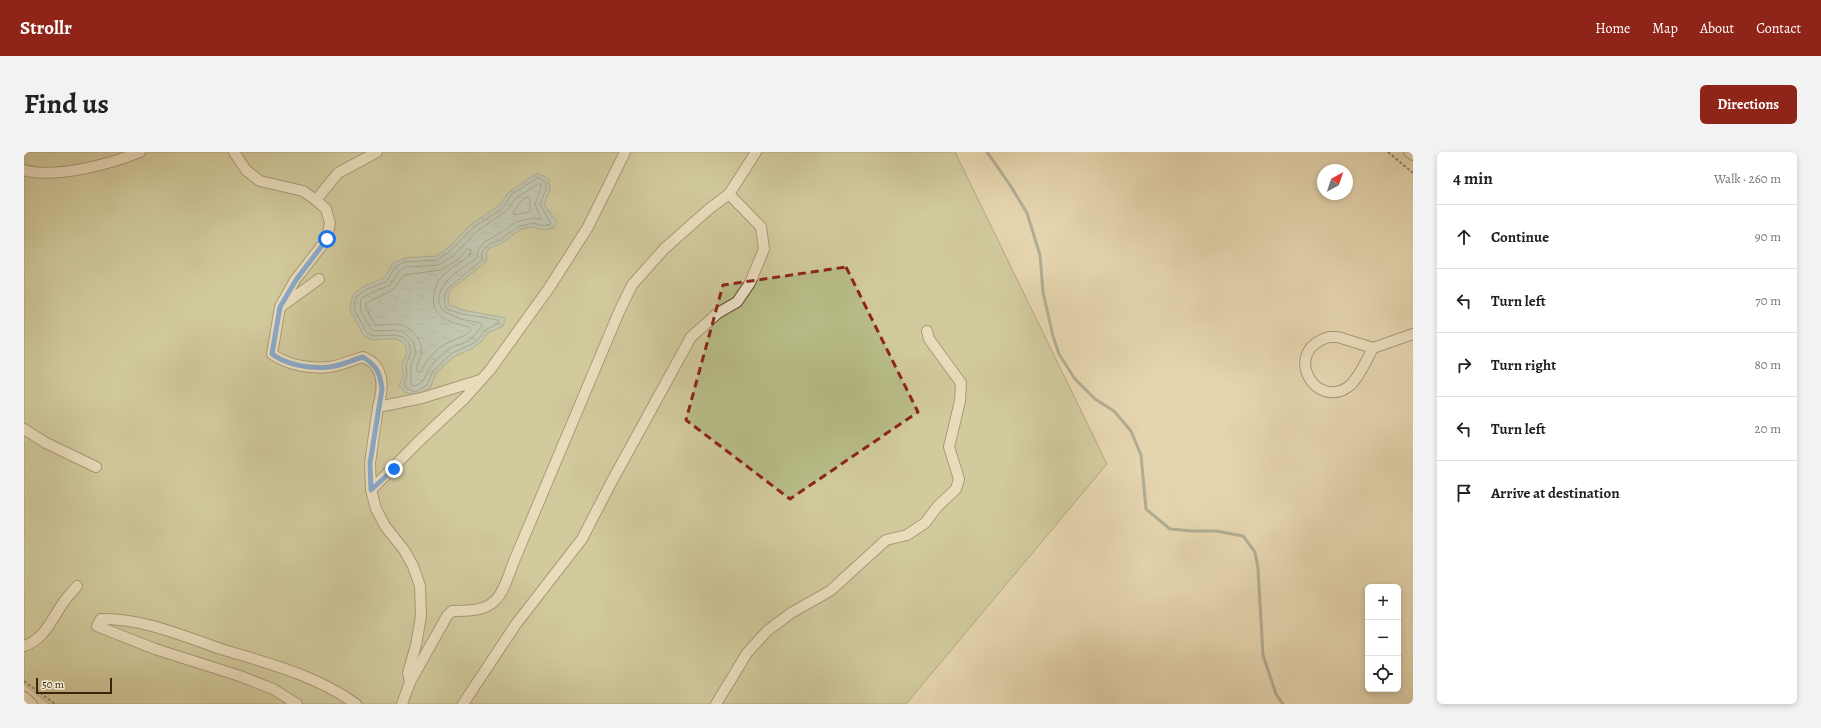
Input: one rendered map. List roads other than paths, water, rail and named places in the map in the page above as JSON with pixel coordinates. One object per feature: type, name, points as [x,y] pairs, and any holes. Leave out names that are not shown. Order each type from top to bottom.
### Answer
[{"type":"street","points":[[24,170],[35,173],[89,168],[140,152]]},
{"type":"street","points":[[234,152],[246,170],[260,181],[303,191],[326,209],[330,223],[327,239],[296,280],[280,307],[272,354],[282,361],[303,366],[329,367],[363,357],[374,364],[380,378],[382,389],[370,463],[371,490],[376,510],[385,526],[404,550],[413,566],[420,586],[421,616],[416,645],[408,673],[410,682]]},
{"type":"street","points":[[316,200],[338,174],[377,152]]},
{"type":"street","points":[[371,490],[417,442],[460,403],[490,370],[550,288],[588,227],[625,152]]},
{"type":"street","points":[[402,704],[410,682],[447,616],[452,611],[473,611],[488,607],[504,590],[514,561],[619,312],[632,285],[664,249],[708,209],[729,194],[756,152]]},
{"type":"street","points":[[1409,152],[1413,155]]},
{"type":"street","points":[[463,704],[516,624],[582,539],[691,337],[718,313],[737,302],[750,283],[764,249],[761,227],[729,194]]},
{"type":"street","points":[[280,307],[319,279]]},
{"type":"street","points":[[716,704],[747,653],[767,631],[791,613],[830,591],[886,540],[906,535],[925,523],[956,489],[959,479],[949,447],[960,401],[961,383],[929,339],[927,331]]},
{"type":"street","points":[[1373,348],[1355,380],[1348,387],[1340,391],[1330,392],[1321,390],[1308,378],[1305,369],[1305,360],[1313,345],[1320,340],[1329,337],[1338,337],[1373,348],[1413,334]]},
{"type":"street","points":[[378,407],[422,398],[480,380]]},
{"type":"street","points":[[24,429],[46,443],[96,467]]},
{"type":"street","points":[[24,646],[32,643],[42,635],[55,618],[63,603],[77,586]]},
{"type":"street","points":[[297,704],[272,689],[240,676],[155,649],[97,626],[101,619],[112,619],[171,631],[321,682],[356,704]]},
{"type":"street","points":[[24,697],[32,704]]},
{"type":"water","points":[[537,173],[549,179],[550,189],[544,204],[557,222],[554,228],[542,230],[533,227],[521,229],[502,243],[490,248],[486,253],[486,262],[450,290],[448,301],[450,305],[463,310],[506,318],[503,326],[488,333],[481,342],[472,349],[455,356],[436,373],[430,388],[416,396],[405,392],[399,386],[403,376],[402,363],[407,353],[405,345],[401,341],[394,339],[372,340],[364,336],[351,312],[350,304],[354,293],[365,286],[384,278],[393,263],[404,258],[436,256],[448,248],[471,224],[500,205],[508,193]]},
{"type":"waterway","points":[[987,152],[1027,213],[1040,255],[1043,292],[1053,336],[1059,354],[1075,379],[1095,399],[1114,411],[1131,431],[1141,455],[1146,509],[1170,529],[1216,531],[1243,536],[1255,552],[1258,568],[1263,655],[1276,694],[1283,704]]}]
